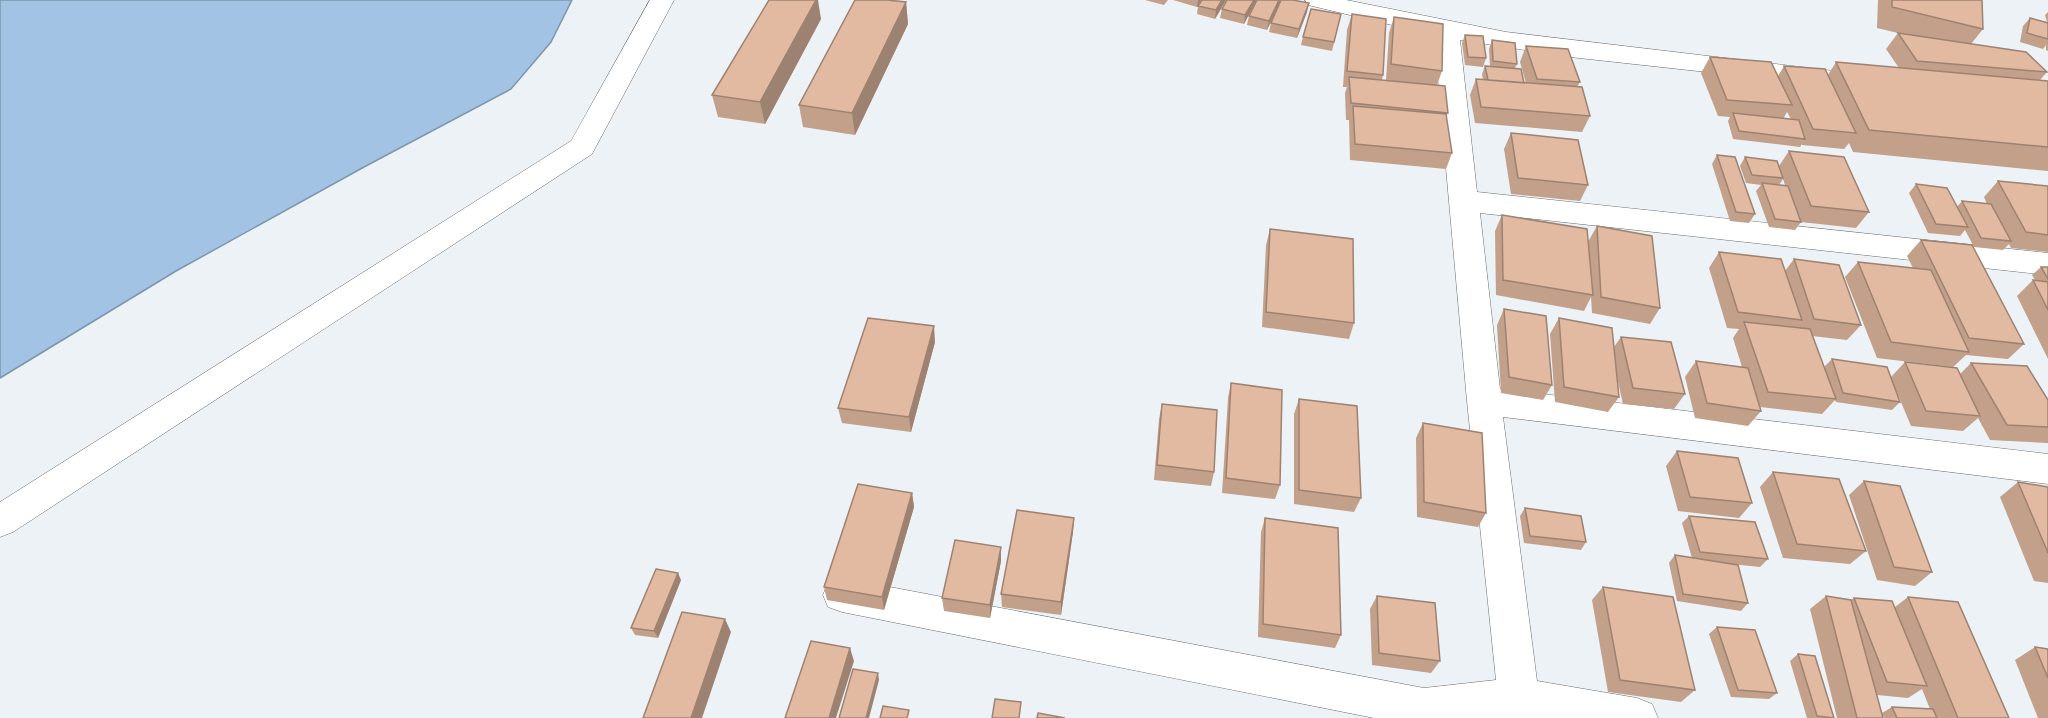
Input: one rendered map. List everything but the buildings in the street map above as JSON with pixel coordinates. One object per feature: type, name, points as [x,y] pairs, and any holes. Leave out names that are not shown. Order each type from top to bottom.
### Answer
[{"type":"street","points":[[0,521],[582,147],[662,0]]},
{"type":"street","points":[[1317,0],[1446,28],[1623,56],[1847,79]]},
{"type":"street","points":[[1446,28],[1484,401],[1519,707]]},
{"type":"street","points":[[1465,201],[2048,264]]},
{"type":"street","points":[[1484,401],[2048,469]]},
{"type":"street","points":[[840,595],[1424,708],[1519,707],[1637,718]]},
{"type":"water","points":[[0,0],[572,0],[551,42],[511,89],[176,271],[0,378]]}]
